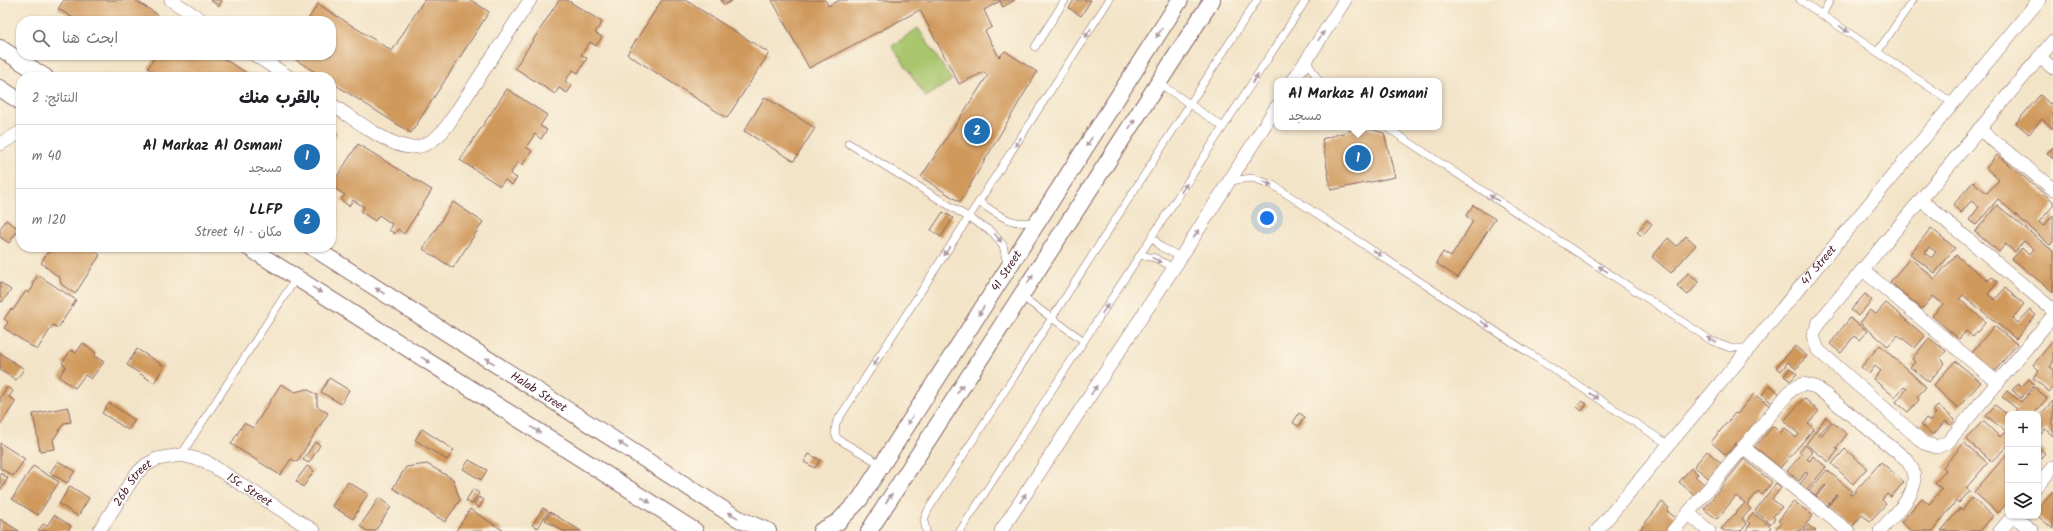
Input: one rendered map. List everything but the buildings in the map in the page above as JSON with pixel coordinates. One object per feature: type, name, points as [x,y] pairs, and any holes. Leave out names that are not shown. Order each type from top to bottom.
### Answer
[{"type":"street","points":[[171,0],[195,16]]},
{"type":"street","points":[[336,107],[389,142],[401,147],[415,148],[428,144],[439,137],[448,126],[530,0]]},
{"type":"street","name":"41 Street","points":[[821,531],[838,522],[850,512],[882,465],[1180,0]]},
{"type":"street","name":"41 Street","points":[[869,531],[1212,0]]},
{"type":"street","points":[[1295,78],[1345,0]]},
{"type":"street","name":"47 Street","points":[[1597,531],[2039,0]]},
{"type":"street","points":[[2053,41],[1815,328],[1814,343],[1818,350],[1924,443],[1936,447],[1948,442],[2053,316]]},
{"type":"street","points":[[0,48],[16,58]]},
{"type":"street","points":[[2039,57],[2053,68]]},
{"type":"street","points":[[19,60],[37,72]]},
{"type":"street","points":[[264,60],[282,72]]},
{"type":"street","points":[[0,88],[16,99]]},
{"type":"street","points":[[1001,531],[1174,268],[1274,111]]},
{"type":"street","points":[[1979,130],[2053,189]]},
{"type":"street","points":[[0,144],[16,135]]},
{"type":"street","points":[[1921,200],[2053,310]]},
{"type":"street","points":[[256,252],[695,531]]},
{"type":"street","name":"Halab Street","points":[[320,252],[728,513],[768,531]]},
{"type":"street","points":[[1862,270],[1998,383]]},
{"type":"street","points":[[1673,531],[1792,389],[1803,384],[1816,387],[1906,459],[1913,467],[1916,476],[1915,486],[1910,496],[1880,531]]},
{"type":"street","points":[[1743,447],[1848,531]]},
{"type":"street","name":"26b Street","points":[[99,531],[136,474],[146,465],[157,459],[181,455]]},
{"type":"street","name":"15c Street","points":[[181,455],[205,461],[314,531]]},
{"type":"street","points":[[2040,483],[2053,467]]},
{"type":"street","points":[[1688,513],[1709,531]]},
{"type":"street","points":[[2000,531],[2010,519]]},
{"type":"street","points":[[2017,519],[2032,531]]},
{"type":"lane","points":[[1035,47],[1065,0]]},
{"type":"lane","points":[[882,465],[838,439],[835,434],[836,422],[1108,0]]},
{"type":"lane","points":[[926,531],[924,520],[928,510],[1257,0]]},
{"type":"lane","points":[[960,531],[1306,0]]},
{"type":"lane","points":[[1800,0],[1878,51],[1953,104]]},
{"type":"lane","points":[[1822,15],[1830,0]]},
{"type":"lane","points":[[1878,51],[1913,0]]},
{"type":"lane","points":[[1306,60],[1317,78]]},
{"type":"lane","points":[[1158,83],[1223,127]]},
{"type":"lane","points":[[1391,130],[1712,341],[1730,348],[1749,348]]},
{"type":"lane","points":[[848,143],[969,217],[998,238],[1006,254],[1005,272]]},
{"type":"lane","points":[[1230,181],[1252,178],[1273,185],[1669,445]]},
{"type":"lane","points":[[979,202],[1014,222],[1027,222],[1040,218]]},
{"type":"lane","points":[[1152,237],[1161,246],[1181,257]]},
{"type":"lane","points":[[1140,255],[1155,258],[1174,268]]},
{"type":"lane","points":[[181,455],[296,278]]},
{"type":"lane","points":[[1020,296],[1084,342]]},
{"type":"green space","points":[[918,28],[952,80],[926,97],[892,46]]},
{"type":"place","name":"LLFP","points":[[977,131]]},
{"type":"place","name":"Al Markaz Al Osmani","points":[[1358,158]]}]
